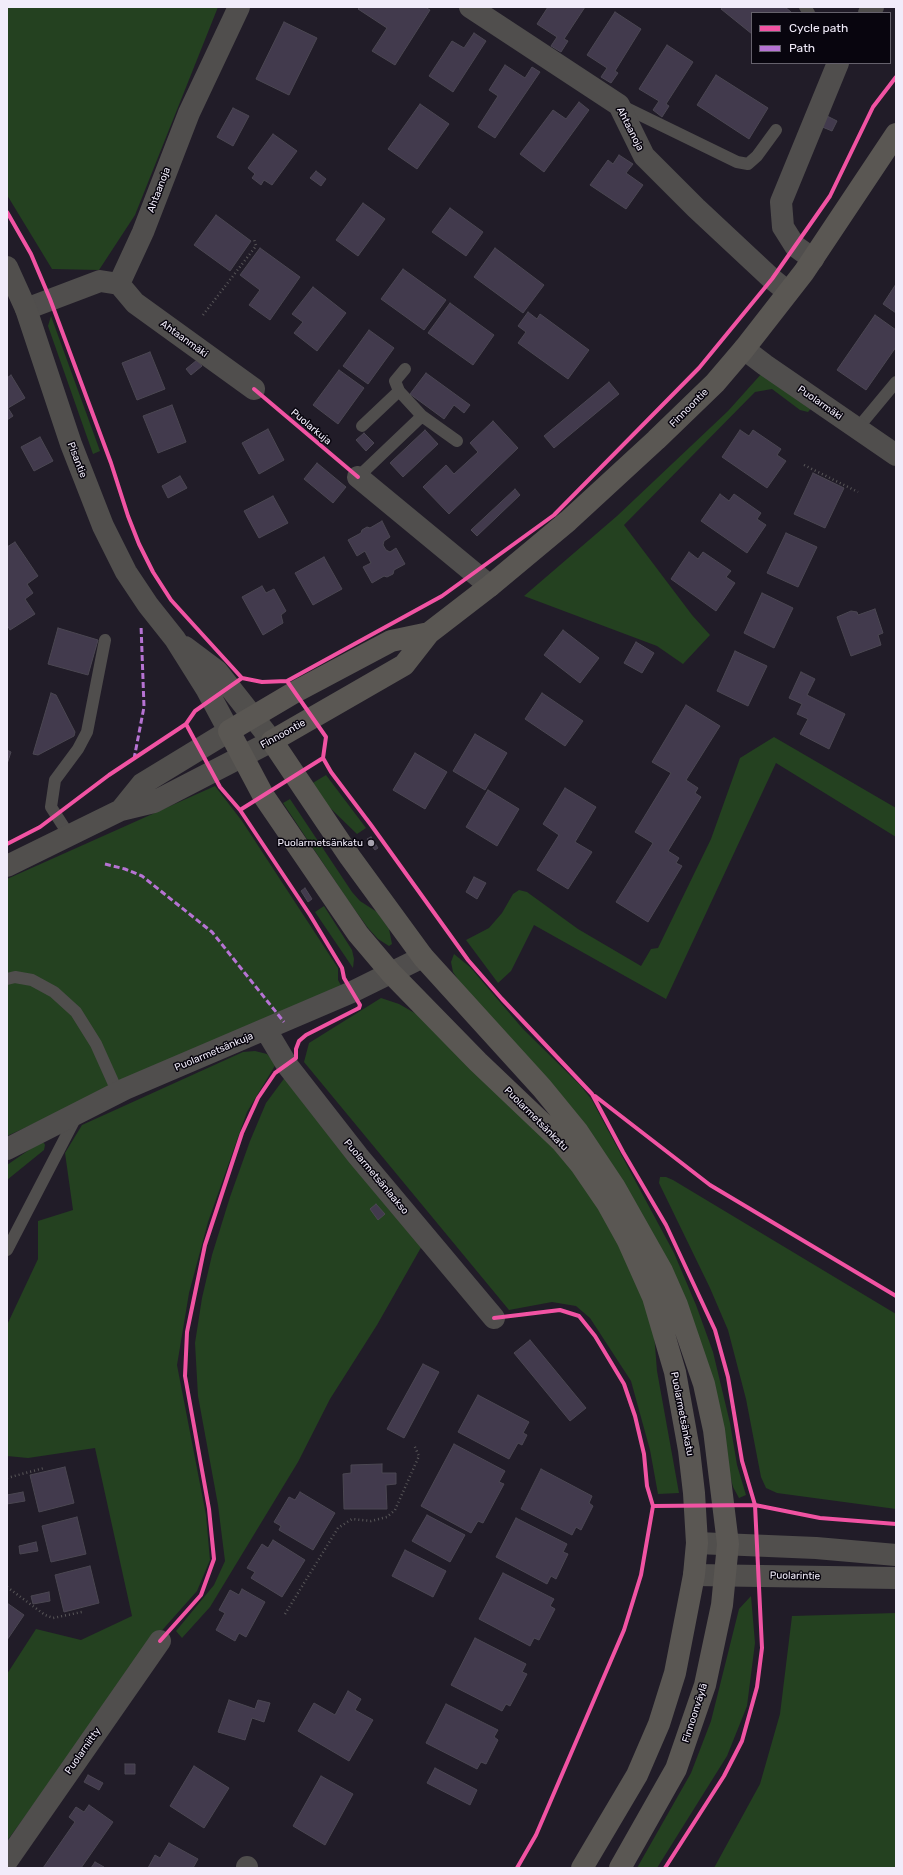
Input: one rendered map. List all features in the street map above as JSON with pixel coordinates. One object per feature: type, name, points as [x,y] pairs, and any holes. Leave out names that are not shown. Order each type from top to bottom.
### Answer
[{"type":"main road","name":"Finnoontie","points":[[272,741],[404,665],[429,633],[490,586],[568,521],[715,383],[744,349],[813,259],[896,134]]},
{"type":"main road","name":"Finnoontie","points":[[229,730],[391,641],[429,633]]},
{"type":"main road","name":"Puolarmetsänkatu","points":[[229,730],[263,795],[358,934],[391,973],[478,1062],[561,1142],[581,1165],[607,1203],[628,1241],[654,1297],[674,1372],[689,1450],[694,1493],[697,1543],[694,1574]]},
{"type":"main road","name":"Puolarmetsänkatu","points":[[272,741],[350,857],[423,956],[542,1088],[578,1132],[614,1186],[662,1272],[688,1332],[704,1384],[714,1430],[728,1544]]},
{"type":"main road","name":"Finnoonväylä","points":[[620,1868],[676,1769],[705,1685],[722,1606],[728,1544]]},
{"type":"main road","points":[[582,1868],[637,1775],[660,1724],[675,1673],[694,1574]]},
{"type":"street","name":"Ahtaanoja","points":[[119,284],[143,232],[189,113],[239,7]]},
{"type":"street","name":"Ahtaanoja","points":[[470,7],[619,104],[644,156],[701,213],[788,292]]},
{"type":"street","points":[[813,259],[795,246],[783,227],[781,202],[838,64]]},
{"type":"street","name":"Pisantie","points":[[7,267],[26,309],[71,444],[103,526],[126,572],[148,605],[175,640],[207,690],[229,730]]},
{"type":"street","points":[[26,309],[100,281],[119,284]]},
{"type":"street","name":"Ahtaanmäki","points":[[119,284],[135,302],[254,389]]},
{"type":"street","name":"Puolarmäki","points":[[744,349],[896,456]]},
{"type":"street","points":[[358,476],[490,586]]},
{"type":"street","name":"Pisantie","points":[[175,640],[217,671],[253,717]]},
{"type":"street","name":"Puolarmetsänkatu","points":[[253,717],[272,741]]},
{"type":"street","name":"Finnoontie","points":[[121,810],[142,784],[229,730]]},
{"type":"street","name":"Finnoontie","points":[[7,866],[121,810],[154,802],[272,741]]},
{"type":"street","name":"Puolarmetsänkuja","points":[[7,1149],[118,1093],[352,992],[423,956]]},
{"type":"street","name":"Puolarmetsänlaakso","points":[[266,1030],[287,1065],[358,1156],[494,1318]]},
{"type":"street","points":[[697,1543],[816,1548],[896,1554]]},
{"type":"street","name":"Puolarintie","points":[[694,1574],[726,1576],[896,1578]]},
{"type":"street","name":"Puolarniitty","points":[[7,1861],[160,1641]]},
{"type":"lane","points":[[619,104],[737,162],[748,164],[757,156],[776,130]]},
{"type":"lane","points":[[405,369],[395,382],[399,391],[422,416],[456,441]]},
{"type":"lane","points":[[857,429],[896,382]]},
{"type":"lane","points":[[362,426],[399,391]]},
{"type":"lane","points":[[358,476],[422,416]]},
{"type":"lane","points":[[69,835],[51,807],[55,780],[78,749],[87,732],[105,640]]},
{"type":"lane","points":[[7,979],[15,977],[32,980],[54,992],[76,1012],[96,1044],[118,1093]]},
{"type":"lane","points":[[7,1250],[11,1231],[77,1114]]},
{"type":"path","points":[[7,213],[12,220]]},
{"type":"path","points":[[203,315],[256,246],[254,239]]},
{"type":"path","points":[[804,464],[858,492]]},
{"type":"path","points":[[285,1614],[338,1528],[352,1519],[371,1521],[387,1517],[394,1510],[419,1456],[414,1445]]},
{"type":"path","points":[[7,1478],[44,1468]]},
{"type":"path","points":[[7,1587],[45,1615],[53,1618],[82,1612]]},
{"type":"green space","points":[[7,7],[218,7],[135,215],[99,270],[52,269],[7,195]]},
{"type":"green space","points":[[51,316],[100,451],[93,454],[48,326]]},
{"type":"green space","points":[[763,372],[813,406],[808,412],[800,410],[772,389],[755,392],[624,525],[692,615],[710,635],[683,664],[657,646],[524,596],[617,516],[728,411]]},
{"type":"green space","points":[[774,737],[896,808],[896,837],[776,763],[666,999],[534,925],[511,971],[498,983],[466,940],[489,928],[502,913],[513,894],[519,890],[527,892],[578,929],[641,966],[651,949],[658,948],[711,839],[740,758]]},
{"type":"green space","points":[[326,775],[366,828],[357,834],[326,804],[311,784]]},
{"type":"green space","points":[[215,786],[242,821],[338,968],[338,980],[342,987],[138,1076],[7,1136],[7,879]]},
{"type":"green space","points":[[290,799],[352,892],[360,901],[377,912],[389,929],[392,944],[389,946],[378,939],[349,902],[283,803]]},
{"type":"green space","points":[[324,906],[352,950],[354,959],[353,968],[315,912]]},
{"type":"green space","points":[[454,954],[470,967],[523,1029],[580,1085],[592,1100],[674,1253],[696,1305],[713,1352],[730,1423],[737,1465],[746,1495],[739,1498],[733,1487],[684,1300],[453,972],[451,962]]},
{"type":"green space","points":[[381,998],[399,1004],[420,1016],[523,1113],[592,1193],[616,1239],[653,1320],[657,1371],[679,1493],[658,1494],[650,1450],[631,1381],[590,1318],[576,1306],[552,1302],[509,1310],[304,1062],[309,1043]]},
{"type":"green space","points":[[255,1051],[267,1054],[276,1064],[247,1112],[208,1222],[189,1293],[177,1365],[206,1515],[210,1560],[197,1591],[157,1636],[7,1841],[7,1674],[36,1629],[81,1640],[132,1616],[95,1448],[28,1458],[7,1456],[7,1325],[38,1259],[38,1221],[73,1210],[65,1153],[82,1125],[243,1052]]},
{"type":"green space","points":[[286,1076],[423,1244],[377,1325],[330,1399],[298,1462],[210,1607],[182,1638],[176,1631],[214,1585],[225,1561],[218,1505],[198,1396],[195,1343],[202,1298],[212,1255],[230,1197],[250,1141],[266,1103]]},
{"type":"green space","points":[[39,1143],[44,1143],[44,1150],[7,1180],[7,1165]]},
{"type":"green space","points":[[660,1177],[666,1177],[673,1180],[896,1314],[896,1509],[777,1493],[766,1488],[761,1477],[746,1399],[728,1330],[710,1288],[659,1183]]},
{"type":"green space","points":[[751,1596],[755,1643],[747,1706],[727,1756],[657,1868],[637,1868],[691,1773],[711,1721],[739,1609]]},
{"type":"green space","points":[[896,1613],[896,1868],[714,1868],[760,1784],[780,1714],[792,1616]]},
{"type":"building","points":[[360,7],[425,7],[430,10],[395,65],[372,51],[387,28],[358,9]]},
{"type":"building","points":[[548,7],[585,7],[564,39],[568,41],[561,52],[551,46],[557,37],[537,24]]},
{"type":"building","points":[[723,7],[785,7],[791,12],[751,12],[751,33],[721,9]]},
{"type":"building","points":[[615,12],[641,29],[615,71],[618,73],[611,83],[601,77],[607,68],[587,55]]},
{"type":"building","points":[[284,22],[317,38],[289,95],[256,79]]},
{"type":"building","points":[[474,33],[486,41],[453,92],[429,76],[452,41],[464,48]]},
{"type":"building","points":[[667,45],[693,62],[666,104],[669,106],[662,117],[653,110],[659,101],[639,89]]},
{"type":"building","points":[[505,65],[525,78],[532,67],[540,72],[495,138],[478,127],[498,96],[489,90]]},
{"type":"building","points":[[716,75],[768,108],[749,139],[697,105]]},
{"type":"building","points":[[579,102],[589,110],[544,172],[520,154],[553,110],[566,119]]},
{"type":"building","points":[[420,104],[449,124],[417,169],[388,149]]},
{"type":"building","points":[[233,108],[249,116],[233,146],[217,137]]},
{"type":"building","points":[[825,115],[837,121],[832,131],[820,126]]},
{"type":"building","points":[[273,134],[297,151],[272,185],[264,180],[261,185],[252,178],[255,174],[248,168]]},
{"type":"building","points":[[619,155],[633,164],[626,173],[643,185],[626,209],[590,185],[608,160],[613,164]]},
{"type":"building","points":[[316,171],[326,179],[321,186],[310,178]]},
{"type":"building","points":[[363,203],[385,219],[358,256],[336,240]]},
{"type":"building","points":[[450,208],[483,232],[466,256],[432,232]]},
{"type":"building","points":[[216,215],[251,241],[230,271],[194,245]]},
{"type":"building","points":[[260,248],[300,277],[270,320],[249,305],[260,290],[240,275]]},
{"type":"building","points":[[495,248],[544,285],[523,313],[474,277]]},
{"type":"building","points":[[403,269],[446,300],[424,330],[381,299]]},
{"type":"building","points":[[896,284],[896,313],[883,304]]},
{"type":"building","points":[[313,287],[346,313],[317,351],[294,333],[303,322],[292,314]]},
{"type":"building","points":[[450,303],[494,335],[473,365],[428,333]]},
{"type":"building","points":[[528,312],[537,319],[540,314],[589,350],[568,379],[518,343],[526,332],[518,326]]},
{"type":"building","points":[[875,315],[896,330],[896,347],[866,390],[837,370]]},
{"type":"building","points":[[369,330],[394,348],[368,384],[343,366]]},
{"type":"building","points":[[150,352],[165,389],[137,400],[122,363]]},
{"type":"building","points":[[197,360],[202,366],[191,375],[186,369]]},
{"type":"building","points":[[339,370],[364,388],[338,424],[313,405]]},
{"type":"building","points":[[426,373],[470,405],[464,413],[454,405],[444,419],[410,394]]},
{"type":"building","points":[[11,375],[25,398],[8,408],[13,416],[7,420],[7,378]]},
{"type":"building","points":[[609,382],[619,394],[554,448],[544,436]]},
{"type":"building","points":[[172,405],[186,442],[158,453],[143,416]]},
{"type":"building","points":[[493,421],[518,448],[449,514],[423,487],[446,465],[454,474],[478,452],[470,443]]},
{"type":"building","points":[[268,429],[284,460],[259,474],[242,443]]},
{"type":"building","points":[[425,430],[438,444],[403,477],[390,463]]},
{"type":"building","points":[[740,430],[749,436],[753,430],[781,449],[777,455],[786,461],[767,488],[722,457]]},
{"type":"building","points":[[364,433],[374,443],[366,451],[356,440]]},
{"type":"building","points":[[40,437],[53,461],[34,471],[21,447]]},
{"type":"building","points":[[317,463],[346,487],[333,503],[304,479]]},
{"type":"building","points":[[813,473],[844,488],[825,528],[794,514]]},
{"type":"building","points":[[180,476],[187,488],[168,498],[162,486]]},
{"type":"building","points":[[515,489],[520,495],[477,536],[471,530]]},
{"type":"building","points":[[720,494],[729,501],[734,494],[761,513],[757,519],[766,525],[747,553],[701,521]]},
{"type":"building","points":[[273,496],[288,523],[259,538],[244,511]]},
{"type":"building","points":[[382,521],[390,537],[384,541],[383,545],[386,550],[390,552],[396,548],[405,564],[394,570],[393,574],[387,577],[384,576],[372,583],[363,567],[371,563],[365,551],[357,556],[348,540],[361,533],[362,530],[367,527],[370,528]]},
{"type":"building","points":[[786,533],[817,547],[798,587],[767,573]]},
{"type":"building","points":[[15,542],[38,576],[27,584],[33,593],[25,599],[35,614],[10,630],[7,625],[7,547]]},
{"type":"building","points":[[689,552],[698,559],[703,552],[731,571],[726,577],[735,583],[716,611],[671,579]]},
{"type":"building","points":[[324,557],[342,589],[313,605],[295,573]]},
{"type":"building","points":[[262,586],[266,593],[274,589],[286,611],[281,615],[283,623],[263,635],[242,597]]},
{"type":"building","points":[[762,593],[793,608],[774,648],[744,633]]},
{"type":"building","points":[[875,609],[883,633],[878,635],[881,645],[851,656],[837,617],[851,611],[857,612],[858,615]]},
{"type":"building","points":[[58,628],[98,640],[88,675],[48,664]]},
{"type":"building","points":[[563,630],[599,658],[580,683],[544,655]]},
{"type":"building","points":[[636,642],[654,653],[642,673],[624,663]]},
{"type":"building","points":[[735,651],[767,666],[748,706],[717,691]]},
{"type":"building","points":[[801,672],[815,679],[807,695],[845,714],[829,749],[800,734],[808,719],[797,714],[802,704],[789,698]]},
{"type":"building","points":[[51,693],[56,695],[75,732],[74,736],[38,755],[33,754]]},
{"type":"building","points":[[542,693],[583,721],[565,746],[525,719]]},
{"type":"building","points":[[686,705],[720,726],[686,780],[698,788],[695,793],[701,797],[668,851],[679,858],[676,863],[682,866],[648,922],[616,902],[653,843],[635,832],[671,773],[652,762]]},
{"type":"building","points":[[475,734],[507,753],[485,790],[453,771]]},
{"type":"building","points":[[7,750],[11,752],[7,764]]},
{"type":"building","points":[[415,753],[447,772],[425,809],[393,790]]},
{"type":"building","points":[[565,788],[596,807],[575,842],[592,852],[568,889],[537,870],[559,835],[543,824]]},
{"type":"building","points":[[488,790],[519,809],[497,846],[466,827]]},
{"type":"building","points":[[371,837],[378,848],[375,850],[367,839]]},
{"type":"building","points":[[474,877],[486,883],[477,899],[466,892]]},
{"type":"building","points":[[305,888],[312,899],[308,902],[301,891]]},
{"type":"building","points":[[376,1204],[385,1214],[378,1220],[370,1209]]},
{"type":"building","points":[[530,1340],[586,1408],[570,1421],[514,1353]]},
{"type":"building","points":[[423,1364],[439,1372],[404,1438],[387,1429]]},
{"type":"building","points":[[478,1395],[529,1422],[523,1433],[527,1435],[522,1445],[518,1443],[509,1459],[458,1432]]},
{"type":"building","points":[[454,1444],[505,1471],[499,1482],[504,1484],[483,1523],[478,1521],[471,1533],[421,1506]]},
{"type":"building","points":[[382,1464],[382,1473],[396,1473],[396,1484],[386,1485],[387,1509],[344,1509],[343,1474],[351,1473],[351,1465]]},
{"type":"building","points":[[65,1467],[74,1503],[39,1512],[30,1475]]},
{"type":"building","points":[[541,1469],[592,1496],[589,1503],[593,1506],[581,1530],[576,1527],[572,1535],[521,1509]]},
{"type":"building","points":[[23,1492],[25,1501],[7,1504],[7,1495]]},
{"type":"building","points":[[300,1492],[335,1513],[313,1550],[279,1530],[281,1526],[274,1522],[289,1497],[295,1500]]},
{"type":"building","points":[[427,1515],[465,1535],[450,1562],[412,1541]]},
{"type":"building","points":[[77,1517],[86,1554],[51,1562],[42,1526]]},
{"type":"building","points":[[516,1518],[567,1544],[563,1552],[568,1554],[556,1579],[551,1576],[547,1584],[496,1557]]},
{"type":"building","points":[[273,1540],[305,1560],[282,1597],[251,1578],[255,1572],[247,1568],[262,1544],[268,1548]]},
{"type":"building","points":[[36,1542],[38,1551],[20,1554],[19,1546]]},
{"type":"building","points":[[405,1550],[446,1571],[433,1597],[392,1576]]},
{"type":"building","points":[[90,1566],[99,1603],[64,1612],[55,1575]]},
{"type":"building","points":[[503,1573],[554,1599],[550,1606],[555,1609],[539,1640],[534,1638],[530,1646],[479,1619]]},
{"type":"building","points":[[242,1589],[265,1602],[246,1637],[239,1633],[235,1641],[216,1630],[225,1613],[219,1610],[230,1590],[239,1595]]},
{"type":"building","points":[[49,1592],[50,1601],[33,1604],[31,1596]]},
{"type":"building","points":[[7,1603],[24,1615],[7,1640]]},
{"type":"building","points":[[475,1638],[526,1664],[522,1672],[527,1674],[510,1706],[506,1704],[502,1711],[451,1685]]},
{"type":"building","points":[[348,1691],[361,1699],[355,1710],[373,1720],[349,1761],[298,1731],[314,1703],[335,1715]]},
{"type":"building","points":[[229,1700],[255,1709],[258,1700],[270,1703],[264,1722],[252,1718],[245,1740],[218,1732]]},
{"type":"building","points":[[446,1704],[498,1730],[494,1737],[498,1740],[486,1764],[481,1762],[477,1769],[426,1743]]},
{"type":"building","points":[[125,1764],[135,1764],[135,1774],[125,1774]]},
{"type":"building","points":[[194,1766],[229,1788],[204,1828],[170,1806]]},
{"type":"building","points":[[435,1768],[477,1790],[470,1805],[427,1783]]},
{"type":"building","points":[[88,1775],[103,1783],[99,1790],[84,1782]]},
{"type":"building","points":[[321,1776],[353,1794],[325,1845],[293,1826]]},
{"type":"building","points":[[89,1805],[113,1822],[81,1868],[43,1868],[75,1822],[69,1817],[76,1807],[84,1812]]},
{"type":"building","points":[[169,1843],[198,1859],[193,1868],[148,1868],[155,1855],[160,1858]]},
{"type":"building","points":[[95,1862],[104,1867],[91,1868]]},
{"type":"marked path","points":[[134,759],[144,707],[141,625]]},
{"type":"marked path","points":[[105,864],[125,869],[142,876],[212,932],[284,1022]]},
{"type":"cycle path","points":[[7,844],[40,827],[109,775],[186,724],[195,711],[242,678],[262,682],[287,681],[442,596],[554,515],[699,368],[772,279],[830,196],[873,107],[896,77]]},
{"type":"cycle path","points":[[7,212],[31,254],[50,299],[111,463],[128,516],[139,544],[153,572],[171,600],[242,678]]},
{"type":"cycle path","name":"Puolarkuja","points":[[254,389],[358,477]]},
{"type":"cycle path","points":[[287,681],[326,737],[323,758],[331,772],[468,960],[502,999],[592,1094],[623,1152],[666,1225],[715,1330],[728,1377],[742,1461],[755,1505],[762,1648],[757,1687],[742,1741],[724,1776],[665,1868]]},
{"type":"cycle path","points":[[160,1641],[201,1595],[214,1559],[209,1509],[185,1376],[187,1332],[205,1245],[242,1133],[258,1098],[275,1073],[296,1058],[296,1049],[299,1041],[306,1035],[359,1008],[360,1005],[344,978],[342,968],[310,915],[240,810],[220,787],[186,724]]},
{"type":"cycle path","points":[[240,810],[323,758]]},
{"type":"cycle path","points":[[595,1096],[710,1185],[896,1296]]},
{"type":"cycle path","points":[[494,1318],[560,1310],[579,1316],[595,1336],[624,1384],[635,1416],[644,1454],[647,1486],[653,1506],[641,1575],[624,1630],[536,1835],[517,1868]]},
{"type":"cycle path","points":[[653,1506],[755,1505],[820,1518],[896,1524]]},
{"type":"place","name":"Puolarmetsänkatu","points":[[371,843]]}]
